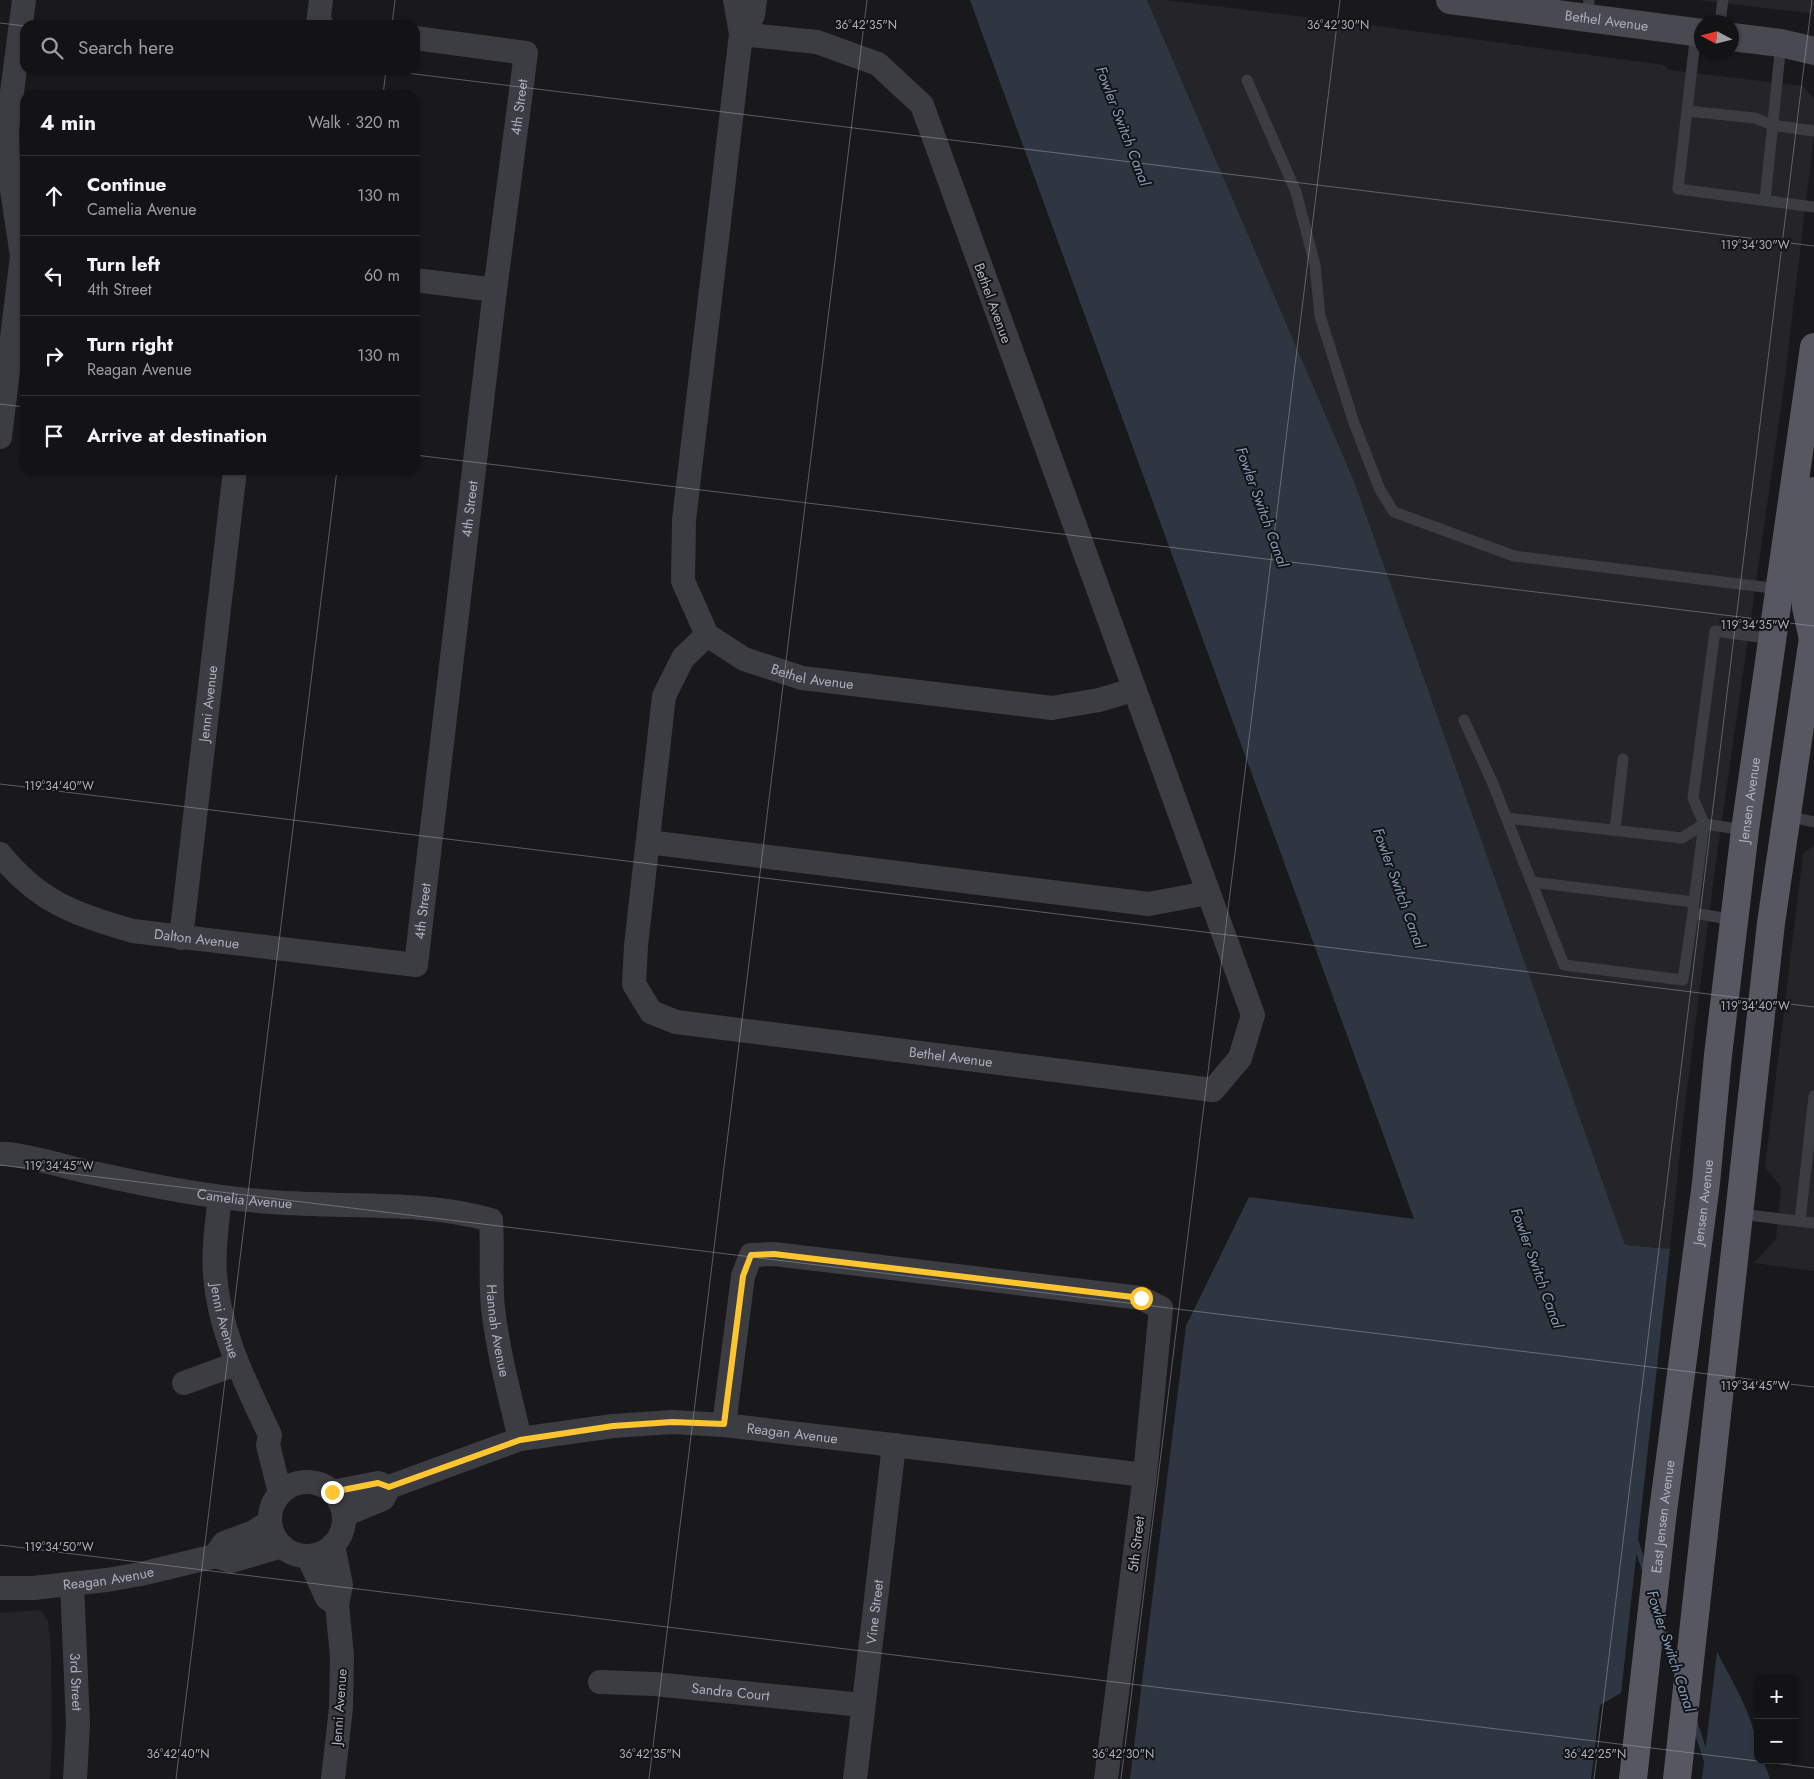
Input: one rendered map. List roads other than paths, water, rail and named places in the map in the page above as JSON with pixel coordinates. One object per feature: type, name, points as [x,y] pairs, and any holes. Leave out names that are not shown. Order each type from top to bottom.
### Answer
[{"type":"main road","name":"Bethel Avenue","points":[[1450,0],[1588,9],[1694,27]]},
{"type":"main road","points":[[1739,38],[1781,43],[1814,51]]},
{"type":"main road","name":"Jensen Avenue","points":[[1697,1254],[1745,830],[1780,589],[1809,430],[1814,347]]},
{"type":"main road","points":[[1677,1772],[1758,1039],[1786,816],[1813,635],[1806,607],[1803,573],[1814,491]]},
{"type":"main road","points":[[1774,639],[1785,654],[1786,675],[1772,769],[1771,793],[1774,804],[1786,816]]},
{"type":"main road","points":[[1745,830],[1756,836],[1760,848],[1747,963],[1758,1039]]},
{"type":"main road","points":[[1724,1010],[1733,1060],[1720,1186],[1726,1205],[1740,1214]]},
{"type":"main road","name":"East Jensen Avenue","points":[[1633,1779],[1662,1519],[1697,1254]]},
{"type":"street","points":[[21,20],[24,0]]},
{"type":"street","points":[[318,20],[321,0]]},
{"type":"street","points":[[707,635],[683,581],[684,520],[741,34],[735,0]]},
{"type":"street","points":[[741,34],[753,14],[755,0]]},
{"type":"street","points":[[20,31],[7,131],[14,227],[20,249]]},
{"type":"street","name":"Bethel Avenue","points":[[741,34],[817,42],[878,64],[922,104],[1133,690],[1253,1015],[1240,1058],[1213,1090],[676,1022],[651,1012],[634,984],[664,696],[683,658],[707,635],[744,658],[802,678],[1052,708],[1099,700],[1133,690]]},
{"type":"street","name":"4th Street","points":[[416,965],[495,290],[526,53],[420,39]]},
{"type":"street","points":[[0,437],[20,272]]},
{"type":"street","points":[[420,281],[495,290]]},
{"type":"street","name":"Jenni Avenue","points":[[181,938],[234,475]]},
{"type":"street","points":[[648,842],[1149,904],[1208,893]]},
{"type":"street","name":"Dalton Avenue","points":[[0,854],[17,875],[49,900],[90,919],[133,931],[416,965]]},
{"type":"street","name":"Camelia Avenue","points":[[0,1154],[175,1191],[220,1198],[273,1203],[389,1206],[464,1213],[490,1220]]},
{"type":"street","name":"Jenni Avenue","points":[[220,1198],[214,1273],[221,1314],[236,1364],[270,1435],[279,1440],[289,1488]]},
{"type":"street","name":"Hannah Avenue","points":[[490,1220],[494,1314],[520,1440]]},
{"type":"street","name":"5th Street","points":[[724,1424],[743,1276],[751,1255],[774,1254],[1132,1296],[1141,1298],[1161,1308],[1145,1475],[1106,1779]]},
{"type":"street","points":[[184,1382],[236,1364]]},
{"type":"street","name":"Reagan Avenue","points":[[332,1492],[378,1483],[389,1487],[520,1440],[613,1426],[662,1423],[724,1424],[1145,1475]]},
{"type":"street","name":"Vine Street","points":[[854,1779],[894,1445]]},
{"type":"street","points":[[317,1483],[332,1492],[340,1503],[344,1515],[340,1536],[333,1545],[324,1552],[308,1556],[292,1552],[282,1546],[275,1538],[270,1521],[272,1509],[289,1488],[317,1483]]},
{"type":"street","name":"Reagan Avenue","points":[[344,1515],[384,1499],[389,1487]]},
{"type":"street","name":"Reagan Avenue","points":[[215,1556],[224,1543],[254,1532],[270,1521]]},
{"type":"street","name":"Jenni Avenue","points":[[333,1545],[341,1585],[337,1605],[342,1656],[341,1699],[333,1779]]},
{"type":"street","name":"Reagan Avenue","points":[[0,1588],[72,1584],[142,1574],[215,1556],[231,1561],[282,1546]]},
{"type":"street","points":[[308,1556],[327,1598],[337,1605]]},
{"type":"street","name":"3rd Street","points":[[72,1584],[78,1704],[75,1779]]},
{"type":"street","name":"Sandra Court","points":[[600,1682],[654,1684],[862,1705]]},
{"type":"lane","points":[[1714,15],[1723,0]]},
{"type":"lane","points":[[1765,200],[1781,43]]},
{"type":"lane","points":[[1699,60],[1687,111],[1678,189],[1814,207]]},
{"type":"lane","points":[[1247,80],[1296,192],[1315,265],[1320,316],[1354,423],[1380,490],[1394,512],[1514,556],[1780,589]]},
{"type":"lane","points":[[1687,111],[1755,118],[1772,125],[1814,130]]},
{"type":"lane","points":[[1464,720],[1506,818],[1564,965],[1683,980],[1704,824],[1693,798],[1715,631],[1774,639]]},
{"type":"lane","points":[[1615,830],[1623,759]]},
{"type":"lane","points":[[1786,816],[1814,822]]},
{"type":"lane","points":[[1506,818],[1682,838],[1704,824],[1745,830]]},
{"type":"lane","points":[[1532,882],[1693,908],[1735,920]]},
{"type":"lane","points":[[1800,1221],[1814,1096]]},
{"type":"lane","points":[[1740,1214],[1814,1223]]},
{"type":"water","points":[[970,0],[1147,0],[1354,481],[1625,1245],[1670,1249],[1621,1693],[1600,1705],[1591,1779],[1130,1779],[1186,1326],[1249,1197],[1414,1219]]},
{"type":"water","points":[[1717,1652],[1750,1718],[1754,1732],[1754,1764],[1764,1764],[1770,1779],[1702,1779]]},
{"type":"waterway","name":"Fowler Switch Canal","points":[[1635,1540],[1646,1573]]},
{"type":"waterway","name":"Fowler Switch Canal","points":[[1661,1621],[1678,1673]]},
{"type":"waterway","name":"Fowler Switch Canal","points":[[1694,1721],[1707,1761]]}]
